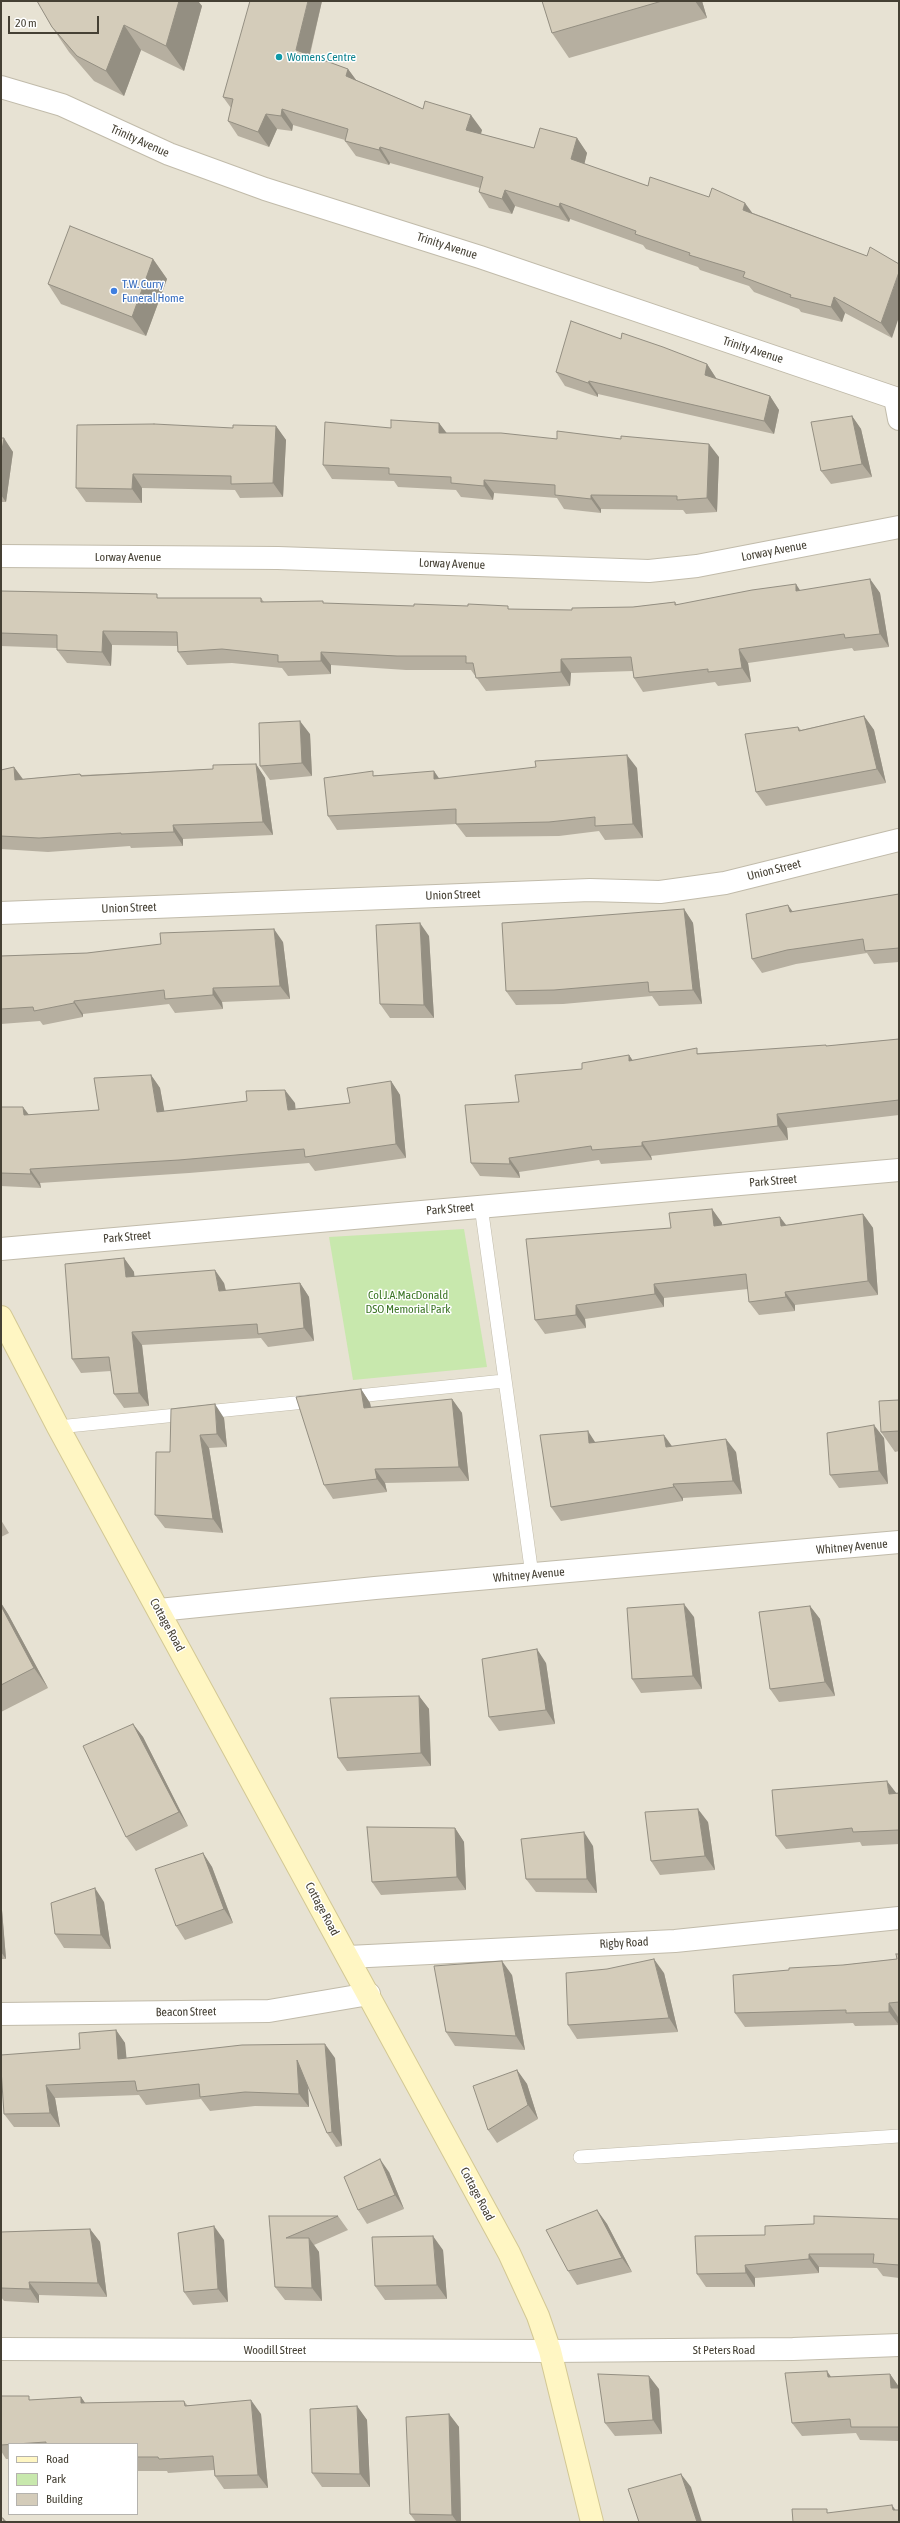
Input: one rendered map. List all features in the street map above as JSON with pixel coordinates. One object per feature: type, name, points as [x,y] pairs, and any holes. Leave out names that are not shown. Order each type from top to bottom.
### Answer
[{"type":"main road","name":"Cottage Road","points":[[1,1317],[58,1428],[369,1994],[509,2253],[538,2316],[550,2351],[592,2522]]},
{"type":"street","name":"Trinity Avenue","points":[[1,88],[62,105],[169,154],[265,189],[480,257],[895,398],[899,419]]},
{"type":"street","name":"Lorway Avenue","points":[[1,556],[278,558],[649,571],[696,566],[899,527]]},
{"type":"street","name":"Union Street","points":[[1,913],[590,890],[660,892],[725,883],[899,840]]},
{"type":"street","name":"Park Street","points":[[1,1249],[899,1170]]},
{"type":"street","name":"Whitney Avenue","points":[[159,1610],[899,1542]]},
{"type":"street","name":"Rigby Road","points":[[348,1957],[675,1941],[899,1918]]},
{"type":"street","name":"Beacon Street","points":[[1,2014],[269,2011],[369,1994]]},
{"type":"street","name":"St Peters Road","points":[[550,2351],[793,2349],[899,2345]]},
{"type":"street","name":"Woodill Street","points":[[1,2349],[550,2351]]},
{"type":"lane","points":[[481,1206],[532,1575]]},
{"type":"lane","points":[[58,1428],[504,1381]]},
{"type":"lane","points":[[580,2157],[899,2136]]},
{"type":"shaded area","points":[[1,1],[899,1],[899,2522],[1,2522]]},
{"type":"green space","name":"Col J.A.MacDonald DSO Memorial Park","points":[[464,1229],[487,1367],[353,1380],[329,1237]]},
{"type":"building","points":[[37,1],[179,1],[166,46],[124,25],[106,71],[77,56],[52,27]]},
{"type":"building","points":[[250,1],[308,1],[296,50],[348,69],[346,76],[423,109],[425,101],[471,115],[466,130],[534,148],[540,128],[577,138],[571,159],[648,186],[650,177],[709,197],[712,188],[745,203],[743,210],[867,256],[870,247],[899,264],[899,272],[881,323],[834,297],[831,307],[790,297],[791,295],[743,277],[745,272],[689,255],[690,253],[635,234],[636,231],[560,203],[559,207],[505,190],[502,199],[479,192],[483,177],[380,147],[379,150],[345,141],[348,129],[282,109],[281,116],[266,114],[258,132],[228,121],[233,99],[223,97]]},
{"type":"building","points":[[542,1],[662,1],[552,33]]},
{"type":"building","name":"T.W. Curry Funeral Home","points":[[70,226],[153,259],[132,317],[48,284]]},
{"type":"building","points":[[571,321],[621,339],[622,333],[663,347],[707,364],[705,375],[770,396],[764,421],[589,381],[588,383],[556,372]]},
{"type":"building","points":[[852,416],[862,464],[821,471],[811,422]]},
{"type":"building","points":[[391,420],[439,423],[439,433],[501,433],[557,439],[557,431],[621,439],[621,436],[709,444],[707,498],[677,500],[677,496],[591,495],[591,499],[555,495],[555,485],[484,480],[484,486],[451,483],[451,477],[389,474],[389,468],[323,465],[325,422],[391,428]]},
{"type":"building","points":[[154,424],[233,428],[233,425],[276,426],[273,483],[231,484],[231,476],[133,474],[132,489],[76,488],[77,425]]},
{"type":"building","points":[[1,438],[4,438],[1,456]]},
{"type":"building","points":[[870,579],[880,634],[845,638],[844,634],[739,649],[742,668],[708,672],[708,669],[634,678],[631,657],[561,659],[561,672],[476,678],[473,663],[466,663],[466,656],[397,656],[321,652],[321,661],[278,662],[278,655],[222,649],[178,652],[177,632],[103,631],[102,652],[57,650],[57,635],[1,633],[1,591],[157,594],[157,598],[261,598],[261,602],[323,601],[323,603],[414,606],[414,604],[468,606],[468,604],[508,606],[508,609],[572,610],[572,608],[633,607],[675,602],[675,605],[752,590],[796,584],[796,591]]},
{"type":"building","points":[[864,716],[877,769],[756,792],[745,734],[798,727],[799,731]]},
{"type":"building","points":[[300,721],[302,763],[260,766],[259,723]]},
{"type":"building","points":[[627,755],[633,824],[595,826],[595,817],[549,822],[456,824],[456,809],[328,816],[324,778],[373,771],[373,776],[434,771],[434,779],[536,767],[535,761]]},
{"type":"building","points":[[256,764],[263,822],[173,825],[174,832],[121,833],[39,838],[1,836],[1,770],[14,767],[15,780],[80,774],[81,776],[213,769],[213,765]]},
{"type":"building","points":[[899,894],[899,948],[865,951],[863,939],[787,950],[752,959],[746,914],[788,905],[790,912]]},
{"type":"building","points":[[684,909],[693,990],[649,992],[648,982],[554,990],[506,991],[502,923]]},
{"type":"building","points":[[420,923],[424,1005],[380,1004],[376,925]]},
{"type":"building","points":[[274,929],[280,986],[213,988],[213,995],[165,999],[164,990],[74,1001],[74,1003],[34,1011],[33,1007],[1,1009],[1,956],[87,953],[161,944],[160,933]]},
{"type":"building","points":[[899,1039],[899,1100],[777,1114],[778,1126],[642,1142],[642,1146],[592,1150],[591,1146],[509,1158],[510,1164],[471,1163],[465,1105],[519,1102],[515,1075],[582,1069],[582,1063],[629,1055],[629,1061],[697,1048],[697,1054],[826,1046]]},
{"type":"building","points":[[151,1075],[157,1112],[247,1101],[246,1091],[285,1090],[288,1110],[350,1103],[347,1088],[391,1081],[396,1144],[305,1157],[304,1149],[179,1160],[30,1169],[31,1174],[1,1173],[1,1107],[23,1107],[24,1115],[99,1110],[94,1078]]},
{"type":"building","points":[[712,1209],[714,1226],[780,1217],[781,1226],[863,1214],[868,1281],[785,1292],[786,1297],[749,1302],[746,1274],[654,1284],[655,1294],[576,1305],[576,1315],[535,1320],[526,1239],[671,1228],[669,1213]]},
{"type":"building","points":[[124,1258],[126,1277],[215,1270],[219,1291],[300,1283],[304,1328],[258,1334],[257,1324],[132,1332],[139,1393],[114,1394],[109,1357],[72,1359],[65,1264]]},
{"type":"building","points":[[361,1389],[364,1408],[452,1399],[459,1467],[375,1469],[377,1479],[324,1485],[296,1397]]},
{"type":"building","points":[[899,1400],[899,1431],[881,1432],[879,1401]]},
{"type":"building","points":[[215,1404],[217,1434],[200,1435],[213,1519],[155,1515],[156,1452],[170,1452],[171,1409]]},
{"type":"building","points":[[874,1425],[879,1471],[830,1475],[827,1433]]},
{"type":"building","points":[[588,1431],[589,1443],[664,1435],[666,1447],[726,1439],[733,1481],[673,1484],[674,1487],[551,1507],[540,1435]]},
{"type":"building","points":[[684,1604],[693,1676],[632,1679],[627,1608]]},
{"type":"building","points":[[1,1606],[34,1668],[1,1685]]},
{"type":"building","points":[[810,1606],[825,1682],[770,1689],[759,1612]]},
{"type":"building","points":[[537,1649],[546,1710],[489,1717],[482,1659]]},
{"type":"building","points":[[419,1696],[421,1753],[338,1758],[330,1698]]},
{"type":"building","points":[[133,1724],[179,1812],[126,1837],[83,1746]]},
{"type":"building","points":[[887,1781],[889,1794],[899,1793],[899,1830],[853,1832],[852,1828],[776,1836],[772,1790]]},
{"type":"building","points":[[698,1809],[705,1856],[651,1861],[645,1812]]},
{"type":"building","points":[[367,1827],[455,1828],[457,1877],[372,1882]]},
{"type":"building","points":[[584,1832],[587,1879],[526,1879],[521,1839]]},
{"type":"building","points":[[203,1853],[224,1909],[176,1926],[155,1869]]},
{"type":"building","points":[[95,1888],[101,1935],[55,1934],[51,1903]]},
{"type":"building","points":[[896,1954],[899,1954],[899,2002],[889,2003],[889,2012],[846,2013],[846,2010],[735,2013],[733,1975],[789,1970],[789,1968],[843,1965],[897,1959]]},
{"type":"building","points":[[654,1959],[669,2018],[568,2025],[566,1973],[607,1969]]},
{"type":"building","points":[[502,1961],[516,2036],[446,2032],[434,1966]]},
{"type":"building","points":[[116,2030],[118,2059],[242,2045],[325,2044],[332,2132],[327,2133],[297,2060],[299,2094],[245,2092],[200,2097],[199,2084],[137,2091],[135,2081],[46,2085],[50,2113],[4,2114],[1,2055],[80,2049],[79,2033]]},
{"type":"building","points":[[517,2070],[528,2105],[488,2130],[473,2086]]},
{"type":"building","points":[[380,2159],[395,2195],[358,2210],[344,2177]]},
{"type":"building","points":[[597,2210],[622,2258],[568,2271],[546,2230]]},
{"type":"building","points":[[269,2216],[338,2216],[286,2238],[309,2238],[312,2288],[275,2287]]},
{"type":"building","points":[[814,2216],[899,2219],[899,2265],[873,2263],[874,2254],[809,2254],[809,2259],[745,2265],[746,2273],[697,2274],[695,2236],[765,2235],[765,2226],[814,2224]]},
{"type":"building","points":[[214,2226],[218,2289],[184,2292],[178,2233]]},
{"type":"building","points":[[90,2229],[98,2283],[29,2282],[30,2289],[1,2288],[1,2232]]},
{"type":"building","points":[[433,2236],[437,2285],[375,2286],[372,2237]]},
{"type":"building","points":[[827,2371],[828,2377],[890,2374],[891,2388],[899,2388],[899,2427],[851,2427],[850,2419],[792,2423],[785,2373]]},
{"type":"building","points":[[598,2374],[649,2376],[653,2420],[605,2423]]},
{"type":"building","points":[[1,2396],[29,2396],[29,2400],[81,2397],[81,2403],[184,2401],[185,2406],[251,2400],[258,2475],[215,2476],[213,2456],[159,2459],[158,2457],[138,2457],[138,2443],[46,2442],[8,2443],[8,2445],[1,2445]]},
{"type":"building","points":[[357,2406],[360,2474],[312,2473],[310,2409]]},
{"type":"building","points":[[449,2414],[452,2515],[410,2514],[406,2417]]},
{"type":"building","points":[[681,2474],[697,2522],[639,2522],[628,2489]]},
{"type":"building","points":[[892,2505],[893,2510],[899,2510],[899,2522],[793,2522],[792,2509],[827,2509],[827,2513]]},
{"type":"place","name":"Womens Centre","points":[[279,57]]},
{"type":"place","name":"T.W. Curry Funeral Home","points":[[114,291]]}]
